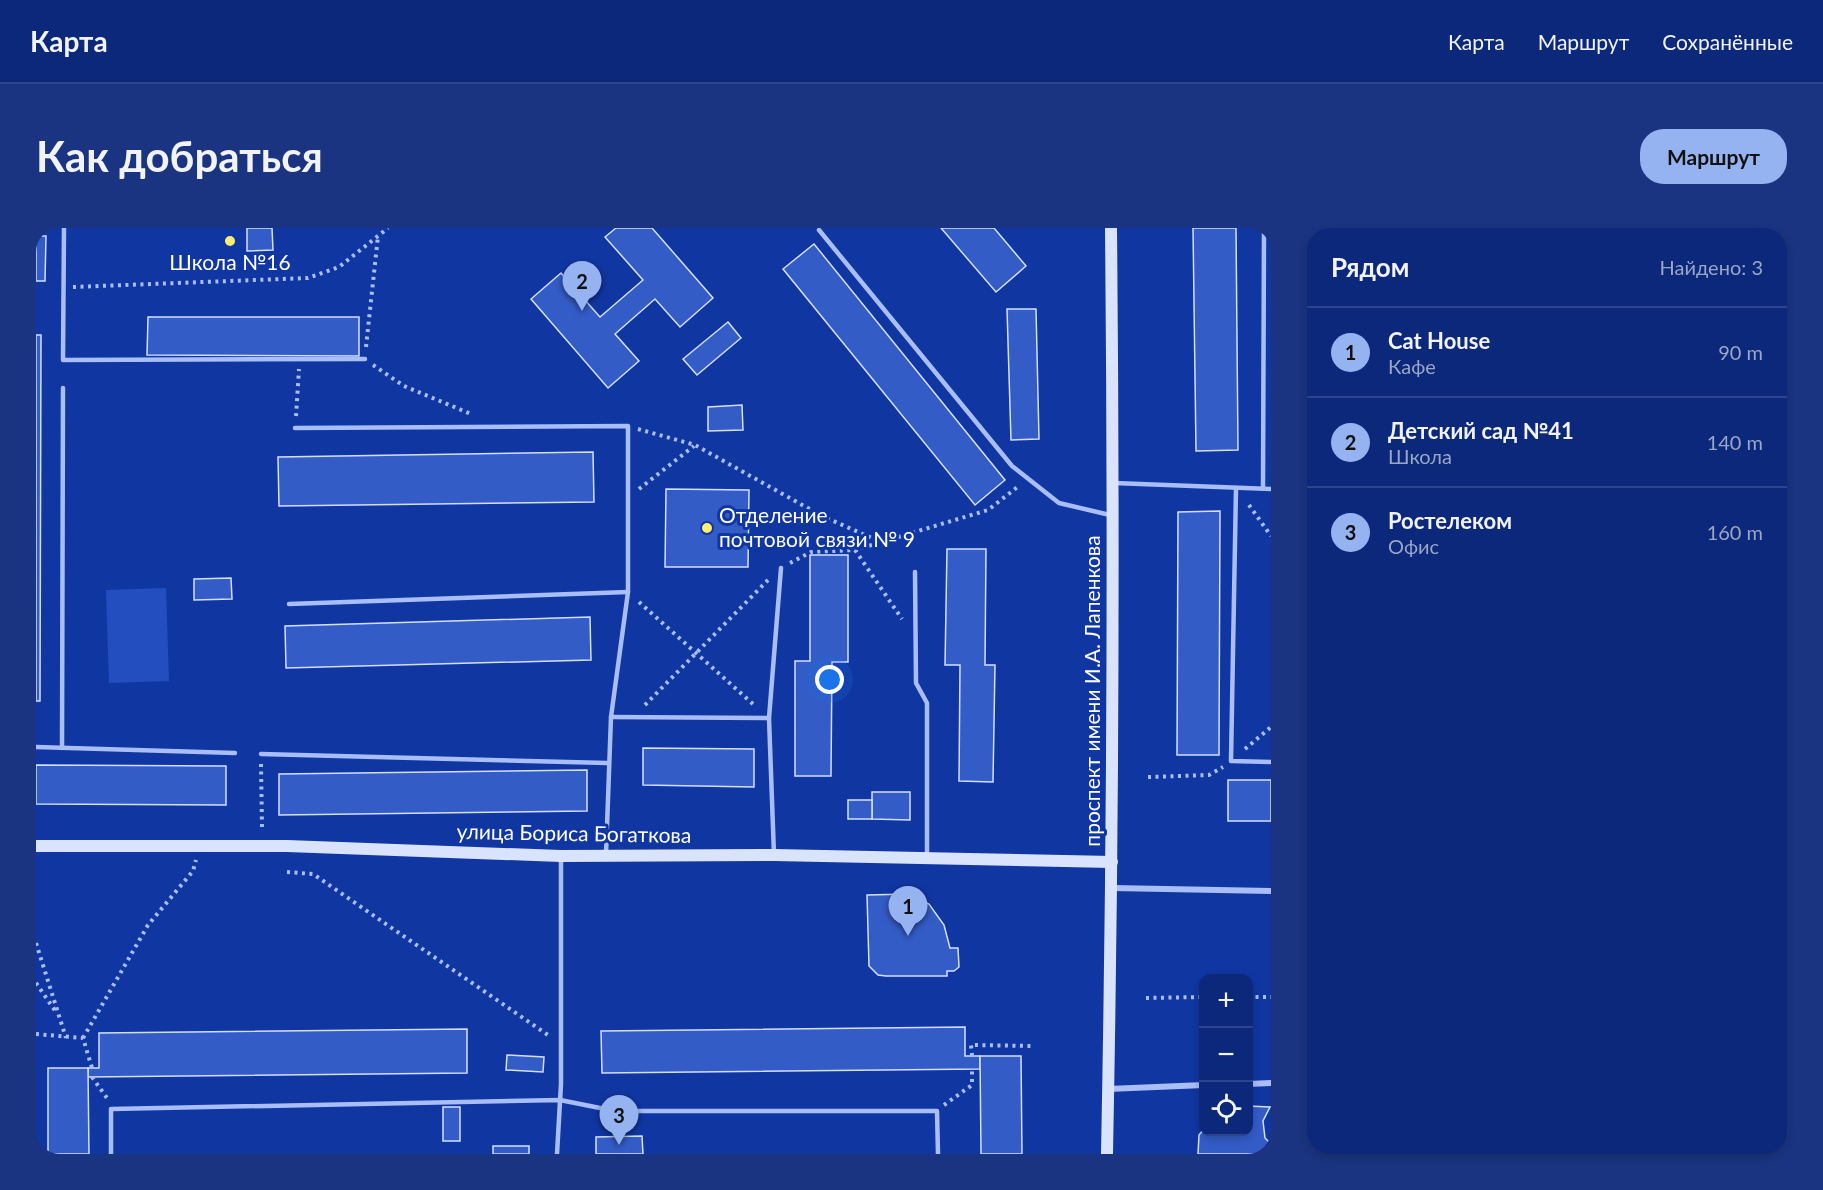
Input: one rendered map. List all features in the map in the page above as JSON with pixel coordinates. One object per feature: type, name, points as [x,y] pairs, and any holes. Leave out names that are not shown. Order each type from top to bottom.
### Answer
[{"type":"street","name":"проспект имени И.А. Лапенкова","points":[[1107,1154],[1112,888],[1114,483],[1111,228]]},
{"type":"street","name":"улица Бориса Богаткова","points":[[36,846],[299,847],[561,856],[774,855],[1112,862]]},
{"type":"street","points":[[1112,888],[1271,891]]},
{"type":"street","points":[[1253,1084],[1271,1083]]},
{"type":"street","points":[[1108,1089],[1199,1085]]},
{"type":"lane","points":[[64,228],[63,360],[365,359]]},
{"type":"lane","points":[[1263,488],[1264,228]]},
{"type":"lane","points":[[819,230],[1012,466],[1027,480],[1059,502],[1113,515]]},
{"type":"lane","points":[[62,748],[63,388]]},
{"type":"lane","points":[[296,428],[628,426],[627,592],[607,763],[606,855]]},
{"type":"lane","points":[[1114,483],[1271,489]]},
{"type":"lane","points":[[1236,488],[1231,762],[1271,762]]},
{"type":"lane","points":[[774,855],[769,718],[781,568]]},
{"type":"lane","points":[[915,572],[916,683],[927,703],[927,857]]},
{"type":"lane","points":[[288,604],[627,592]]},
{"type":"lane","points":[[611,717],[769,718]]},
{"type":"lane","points":[[36,747],[235,753]]},
{"type":"lane","points":[[261,754],[607,763]]},
{"type":"lane","points":[[557,1154],[561,1043],[561,856]]},
{"type":"lane","points":[[111,1154],[111,1109],[560,1100],[615,1111],[936,1111],[938,1154]]},
{"type":"path","points":[[64,287],[308,278],[339,267],[388,228]]},
{"type":"path","points":[[378,236],[365,359],[404,386],[502,427]]},
{"type":"path","points":[[296,428],[299,359]]},
{"type":"path","points":[[628,426],[695,446],[822,516],[881,542]]},
{"type":"path","points":[[628,498],[695,446]]},
{"type":"path","points":[[634,717],[781,568],[811,552],[855,550],[988,510],[1027,480]]},
{"type":"path","points":[[1236,488],[1271,536]]},
{"type":"path","points":[[855,550],[915,639]]},
{"type":"path","points":[[627,592],[769,718]]},
{"type":"path","points":[[1148,777],[1209,775],[1231,762],[1271,727]]},
{"type":"path","points":[[261,754],[262,827]]},
{"type":"path","points":[[92,1068],[83,1038],[148,925],[193,871],[200,846]]},
{"type":"path","points":[[287,872],[313,874],[561,1043]]},
{"type":"path","points":[[36,943],[66,1038]]},
{"type":"path","points":[[36,983],[60,1017]]},
{"type":"path","points":[[1146,998],[1199,997]]},
{"type":"path","points":[[1253,997],[1271,997]]},
{"type":"path","points":[[36,1034],[83,1038]]},
{"type":"path","points":[[972,1056],[972,1045],[1032,1046]]},
{"type":"path","points":[[936,1111],[972,1085],[972,1069]]},
{"type":"path","points":[[92,1077],[105,1093],[111,1109]]},
{"type":"shaded area","points":[[166,588],[169,681],[109,683],[106,590]]},
{"type":"building","points":[[247,228],[272,228],[273,250],[247,251]]},
{"type":"building","points":[[616,228],[652,228],[713,298],[680,327],[655,299],[615,334],[639,361],[608,388],[531,299],[561,273],[600,317],[643,280],[605,237]]},
{"type":"building","points":[[941,228],[994,228],[1026,266],[996,292]]},
{"type":"building","points":[[1193,228],[1236,228],[1238,450],[1196,451]]},
{"type":"building","points":[[36,236],[46,236],[45,281],[36,281]]},
{"type":"building","points":[[814,244],[1005,480],[975,505],[783,269]]},
{"type":"building","points":[[1007,309],[1036,309],[1039,439],[1011,440]]},
{"type":"building","points":[[148,317],[359,317],[359,356],[147,355]]},
{"type":"building","points":[[728,322],[741,338],[697,375],[683,359]]},
{"type":"building","points":[[36,335],[41,335],[40,701],[36,701]]},
{"type":"building","points":[[742,405],[743,430],[708,431],[708,407]]},
{"type":"building","points":[[593,452],[594,502],[279,506],[278,457]]},
{"type":"building","name":"Отделение почтовой связи № 9","points":[[666,489],[749,490],[748,567],[665,567]]},
{"type":"building","points":[[1220,511],[1219,755],[1177,755],[1178,512]]},
{"type":"building","points":[[947,549],[986,549],[985,665],[995,665],[993,782],[959,781],[960,665],[945,665]]},
{"type":"building","points":[[810,555],[848,555],[848,662],[832,662],[831,776],[795,776],[795,661],[810,661]]},
{"type":"building","points":[[231,578],[232,599],[194,600],[194,579]]},
{"type":"building","points":[[590,617],[591,660],[286,668],[285,626]]},
{"type":"building","points":[[643,748],[754,749],[754,787],[643,785]]},
{"type":"building","points":[[36,765],[226,766],[226,805],[36,804]]},
{"type":"building","points":[[587,770],[587,811],[279,815],[279,774]]},
{"type":"building","points":[[1228,780],[1271,780],[1271,821],[1228,821]]},
{"type":"building","points":[[872,792],[910,792],[910,820],[872,819]]},
{"type":"building","points":[[848,800],[872,800],[872,819],[848,819]]},
{"type":"building","points":[[909,894],[929,904],[944,925],[950,948],[958,948],[959,967],[954,971],[947,971],[947,976],[878,975],[869,966],[867,895]]},
{"type":"building","points":[[965,1027],[965,1056],[980,1056],[980,1069],[602,1073],[601,1031]]},
{"type":"building","points":[[467,1029],[467,1073],[88,1077],[88,1068],[99,1068],[99,1033]]},
{"type":"building","points":[[507,1055],[544,1057],[543,1072],[506,1070]]},
{"type":"building","points":[[980,1056],[1021,1056],[1022,1154],[981,1154]]},
{"type":"building","points":[[48,1068],[88,1068],[89,1154],[48,1154]]},
{"type":"building","points":[[1253,1106],[1270,1107],[1263,1121],[1265,1138],[1271,1144],[1271,1154],[1198,1154],[1199,1135],[1253,1136]]},
{"type":"building","points":[[443,1107],[460,1107],[460,1141],[443,1141]]},
{"type":"building","points":[[642,1136],[643,1154],[596,1154],[596,1137]]},
{"type":"building","points":[[493,1146],[529,1146],[529,1154],[493,1154]]},
{"type":"place","name":"Школа №16","points":[[230,241]]},
{"type":"place","name":"Детский сад №41","points":[[582,311]]},
{"type":"place","name":"Отделение почтовой связи № 9","points":[[707,528]]},
{"type":"place","name":"Cat House","points":[[908,936]]},
{"type":"place","name":"Ростелеком","points":[[619,1145]]}]
